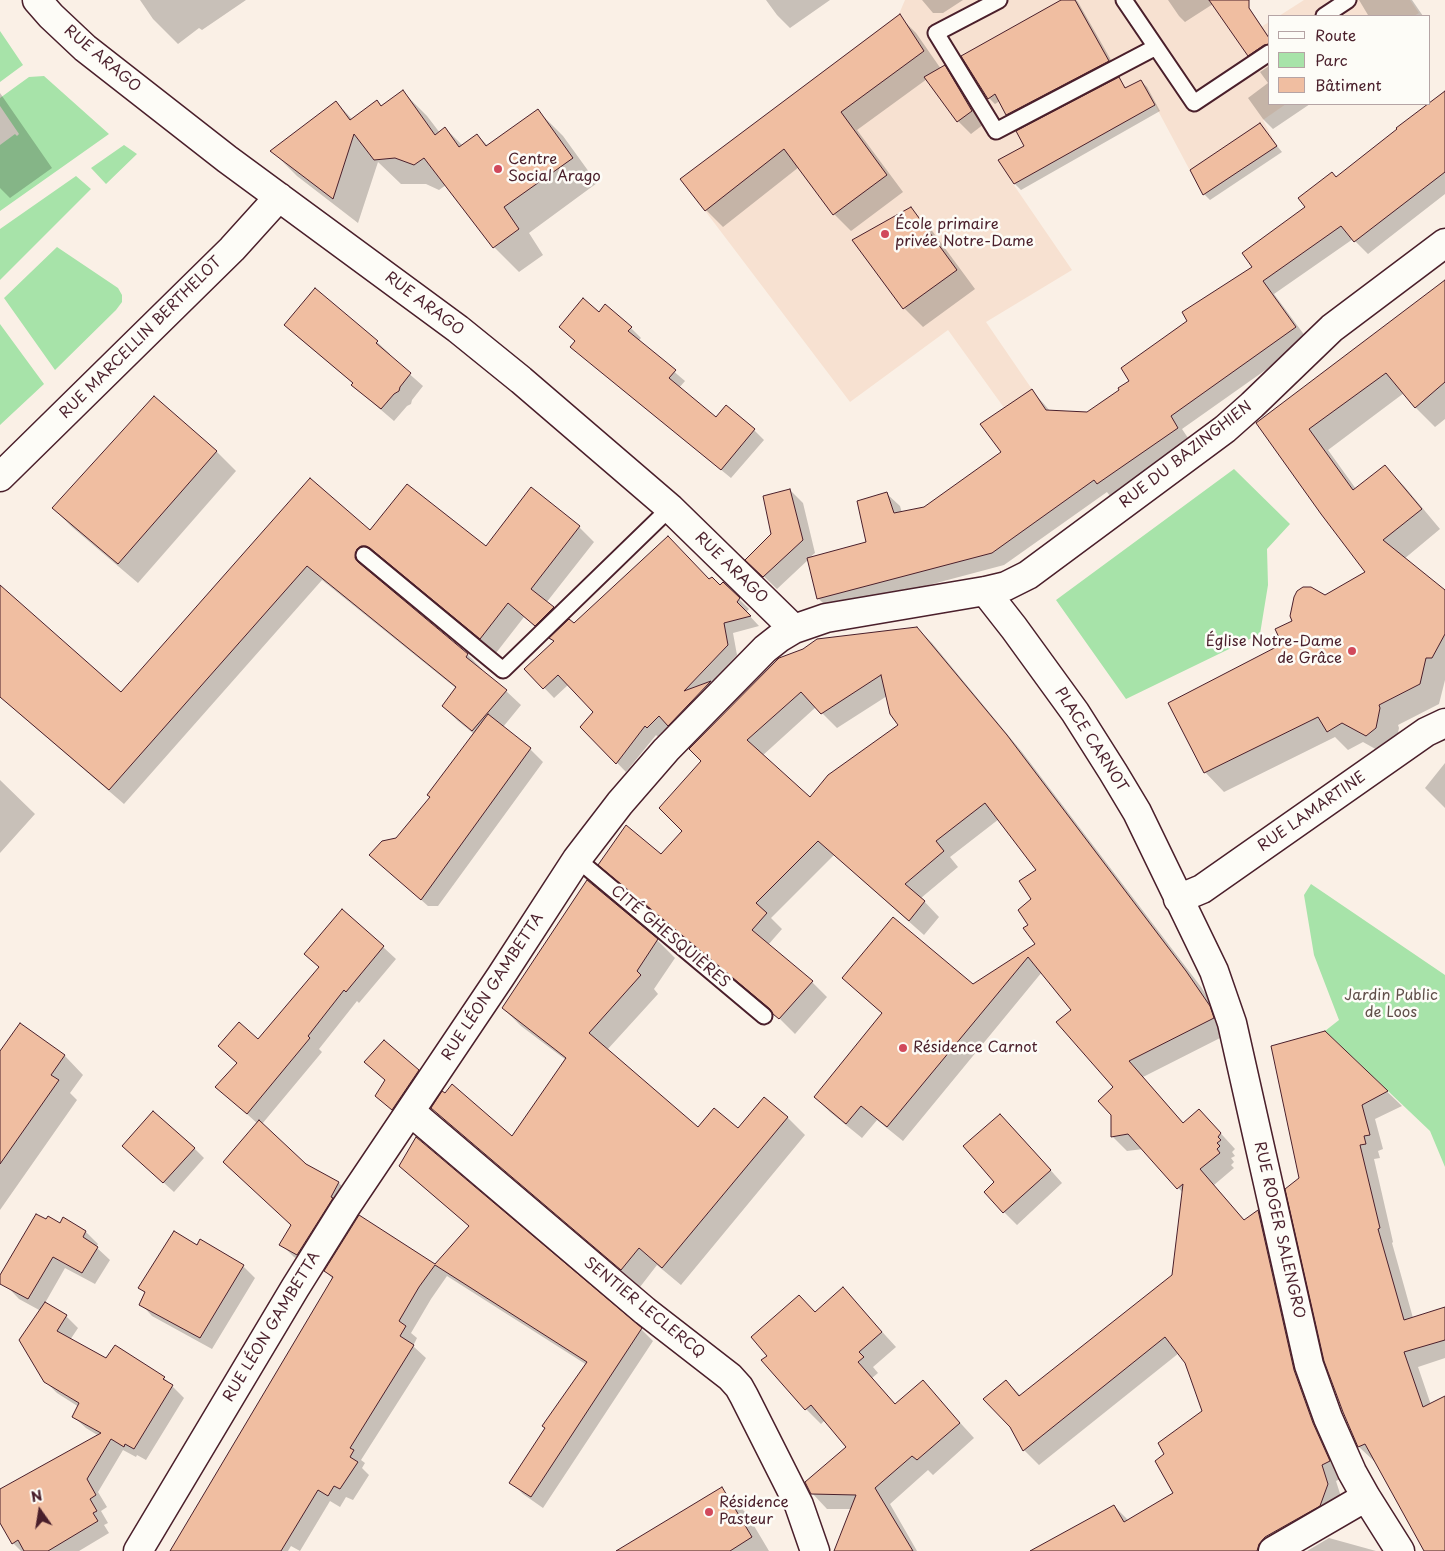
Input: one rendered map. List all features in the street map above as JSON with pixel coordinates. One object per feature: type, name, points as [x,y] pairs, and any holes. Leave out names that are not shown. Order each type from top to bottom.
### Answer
[{"type":"street","name":"RUE ARAGO","points":[[37,0],[85,48],[227,159],[458,329],[521,380],[670,508],[794,629]]},
{"type":"street","name":"RUE MARCELLIN BERTHELOT","points":[[0,477],[232,249],[279,197]]},
{"type":"street","name":"RUE DU BAZINGHIEN","points":[[985,591],[1006,586],[1028,575],[1225,429],[1332,328],[1445,243]]},
{"type":"street","name":"RUE LÉON GAMBETTA","points":[[138,1551],[294,1288],[358,1189],[411,1112],[577,859],[620,803],[666,750],[765,649],[794,629],[826,618],[985,591]]},
{"type":"street","name":"PLACE CARNOT","points":[[985,591],[1075,712],[1113,772],[1137,812],[1178,899]]},
{"type":"street","name":"RUE LAMARTINE","points":[[1178,899],[1202,889],[1426,732],[1445,723]]},
{"type":"street","name":"RUE ROGER SALENGRO","points":[[1178,899],[1214,972],[1232,1023],[1309,1365],[1328,1418],[1352,1472],[1400,1551]]},
{"type":"street","name":"SENTIER LECLERCQ","points":[[411,1112],[645,1310],[730,1377],[744,1396],[799,1505],[810,1549]]},
{"type":"street","points":[[1273,1551],[1366,1497]]},
{"type":"lane","points":[[999,0],[936,33],[996,131],[1156,47]]},
{"type":"lane","points":[[1124,0],[1194,103],[1268,54]]},
{"type":"lane","points":[[1326,15],[1348,0]]},
{"type":"lane","points":[[364,555],[503,670],[670,508]]},
{"type":"lane","name":"CITÉ GHESQUIÈRES","points":[[577,859],[764,1016]]},
{"type":"shaded area","name":"École primaire privée Notre-Dame","points":[[905,0],[1243,0],[1261,27],[1268,23],[1268,105],[1285,105],[1263,120],[1277,146],[1203,195],[1155,105],[1014,184],[1009,178],[1072,270],[986,322],[1094,480],[1069,498],[948,330],[850,402],[681,179],[899,14]]},
{"type":"shaded area","points":[[1304,0],[1410,0],[1419,13],[1416,15],[1281,15]]},
{"type":"green space","points":[[0,31],[23,65],[0,82]]},
{"type":"green space","points":[[44,76],[109,134],[0,211],[0,145],[15,134],[17,136],[19,134],[0,106],[0,98],[29,77]]},
{"type":"green space","points":[[124,145],[137,154],[106,184],[91,168]]},
{"type":"green space","points":[[76,176],[91,189],[0,280],[0,229]]},
{"type":"green space","points":[[57,247],[118,288],[122,295],[122,302],[55,370],[4,298]]},
{"type":"green space","points":[[0,324],[44,384],[0,425]]},
{"type":"green space","points":[[1234,469],[1290,524],[1267,549],[1268,585],[1260,634],[1126,699],[1056,600]]},
{"type":"green space","name":"Jardin Public de Loos","points":[[1311,884],[1445,975],[1445,1167],[1430,1131],[1325,1031],[1339,1020],[1314,955],[1304,895]]},
{"type":"building","points":[[1061,0],[1075,0],[1109,61],[1006,115],[995,94],[988,99],[961,56]]},
{"type":"building","points":[[1209,0],[1249,0],[1249,8],[1268,36],[1268,44],[1248,56]]},
{"type":"building","points":[[900,14],[924,51],[841,112],[887,175],[833,215],[784,149],[705,211],[680,179]]},
{"type":"building","points":[[945,65],[972,111],[957,122],[924,77]]},
{"type":"building","points":[[1119,77],[1125,88],[1141,80],[1155,105],[1014,184],[998,160],[1024,146],[1016,131]]},
{"type":"building","name":"Centre Social Arago","points":[[403,90],[435,135],[445,127],[459,147],[477,134],[486,146],[538,109],[573,158],[504,207],[519,229],[493,248],[424,158],[414,165],[395,158],[374,160],[354,134],[333,199],[270,151],[336,101],[350,120],[377,100],[381,106]]},
{"type":"building","points":[[1445,91],[1445,172],[1354,242],[1341,226],[1263,281],[1296,327],[1171,416],[1178,428],[1097,484],[1094,480],[992,553],[817,599],[807,558],[866,542],[857,501],[887,492],[894,513],[924,507],[1001,452],[980,424],[1032,389],[1046,410],[1087,412],[1119,390],[1118,388],[1129,381],[1121,368],[1187,321],[1182,312],[1252,267],[1242,253],[1305,207],[1298,198],[1332,172],[1336,177],[1396,128],[1426,105],[1430,105],[1430,102]]},
{"type":"building","points":[[1260,123],[1277,146],[1203,195],[1190,170]]},
{"type":"building","points":[[911,207],[957,270],[903,309],[852,240]]},
{"type":"building","name":"Église Notre-Dame de Grâce","points":[[1445,280],[1445,382],[1415,408],[1386,373],[1309,429],[1353,490],[1385,465],[1422,509],[1383,540],[1445,590],[1445,634],[1432,658],[1426,658],[1420,684],[1379,705],[1376,728],[1366,736],[1342,723],[1327,732],[1318,717],[1204,773],[1168,703],[1282,644],[1275,629],[1292,621],[1290,616],[1294,597],[1297,591],[1303,587],[1311,587],[1325,595],[1365,572],[1256,423]]},
{"type":"building","points":[[315,288],[378,341],[376,343],[411,373],[399,391],[381,409],[284,325]]},
{"type":"building","points":[[583,298],[599,312],[605,304],[632,327],[628,331],[676,370],[669,378],[716,417],[726,405],[755,429],[721,470],[570,347],[575,341],[559,327]]},
{"type":"building","points":[[154,396],[217,451],[118,564],[52,508]]},
{"type":"building","points":[[310,478],[370,530],[407,484],[486,546],[531,487],[580,526],[531,589],[554,607],[535,626],[508,603],[480,639],[370,548],[361,546],[357,549],[355,558],[358,562],[468,654],[466,657],[507,690],[472,731],[442,706],[456,687],[307,566],[109,790],[0,697],[0,585],[121,692]]},
{"type":"building","points":[[790,489],[803,540],[763,577],[745,560],[771,534],[763,496]]},
{"type":"building","points":[[668,536],[709,579],[712,577],[720,585],[723,582],[740,598],[737,602],[751,616],[724,623],[728,645],[684,691],[711,681],[668,726],[659,716],[647,728],[645,726],[616,764],[580,727],[593,712],[558,675],[543,689],[524,669],[554,641],[549,638],[569,619],[574,623]]},
{"type":"building","points":[[917,627],[1007,735],[1186,971],[1210,1006],[1214,1018],[1129,1061],[1183,1123],[1199,1109],[1221,1133],[1218,1137],[1221,1140],[1217,1143],[1220,1146],[1217,1149],[1220,1153],[1200,1169],[1244,1220],[1258,1210],[1294,1370],[1313,1423],[1330,1461],[1322,1465],[1328,1484],[1320,1506],[1265,1537],[1259,1544],[1257,1551],[1030,1551],[1114,1505],[1124,1522],[1173,1493],[1155,1461],[1164,1454],[1158,1443],[1202,1411],[1185,1363],[1165,1337],[1023,1451],[1010,1427],[983,1399],[1006,1380],[1019,1396],[1172,1275],[1183,1184],[1177,1189],[1128,1134],[1111,1137],[1111,1115],[1098,1101],[1113,1087],[1056,1022],[1071,1010],[1028,957],[887,1127],[861,1106],[846,1124],[814,1097],[882,1013],[842,978],[893,917],[973,984],[1035,944],[1023,928],[1028,925],[1018,910],[1031,899],[1019,881],[1036,870],[985,803],[936,841],[944,851],[905,884],[925,901],[909,921],[818,841],[756,903],[767,913],[752,930],[813,981],[779,1019],[770,1009],[598,865],[626,825],[661,854],[682,831],[659,808],[701,761],[689,749],[779,658],[803,649],[817,639]],"holes":[[[881,675],[890,714],[898,725],[828,775],[810,797],[747,740],[801,692],[821,714]]]},
{"type":"building","points":[[488,714],[531,748],[421,900],[369,855],[382,841],[396,838],[430,797],[427,795]]},
{"type":"building","points":[[587,880],[658,939],[637,971],[641,975],[589,1033],[698,1127],[714,1108],[738,1128],[764,1097],[788,1117],[662,1268],[639,1248],[621,1270],[431,1108],[442,1091],[445,1093],[452,1084],[512,1136],[566,1058],[502,1008]]},
{"type":"building","points":[[342,909],[384,946],[346,992],[344,990],[308,1036],[310,1038],[247,1114],[215,1087],[237,1063],[218,1046],[239,1022],[258,1039],[319,967],[304,954]]},
{"type":"building","points":[[20,1023],[65,1055],[51,1075],[59,1080],[0,1164],[0,1051]]},
{"type":"building","points":[[1325,1031],[1388,1091],[1362,1105],[1370,1135],[1364,1136],[1366,1144],[1360,1145],[1380,1228],[1378,1229],[1404,1320],[1445,1307],[1445,1340],[1404,1352],[1423,1407],[1445,1396],[1445,1551],[1424,1551],[1365,1444],[1358,1447],[1324,1361],[1285,1189],[1299,1178],[1271,1046]]},
{"type":"building","points":[[384,1040],[419,1070],[392,1110],[375,1096],[385,1080],[364,1062]]},
{"type":"building","points":[[153,1111],[195,1148],[163,1183],[122,1146]]},
{"type":"building","points":[[1000,1114],[1051,1170],[1003,1213],[984,1192],[994,1182],[963,1146]]},
{"type":"building","points":[[259,1120],[306,1164],[339,1182],[331,1197],[333,1198],[297,1255],[279,1245],[291,1225],[223,1162]]},
{"type":"building","points":[[416,1137],[642,1328],[531,1497],[509,1483],[545,1428],[542,1426],[587,1362],[435,1265],[419,1287],[399,1321],[406,1326],[400,1336],[414,1345],[350,1448],[354,1450],[350,1457],[358,1462],[340,1489],[334,1486],[328,1496],[318,1490],[281,1551],[170,1551],[333,1277],[324,1271],[359,1215],[435,1264],[469,1226],[399,1166]]},
{"type":"building","points":[[36,1214],[46,1219],[48,1216],[60,1223],[63,1217],[86,1231],[83,1237],[98,1247],[82,1273],[53,1257],[28,1299],[0,1284],[0,1275]]},
{"type":"building","points":[[174,1231],[197,1245],[200,1239],[244,1265],[200,1338],[139,1305],[145,1292],[138,1288]]},
{"type":"building","points":[[843,1287],[882,1332],[859,1352],[864,1357],[858,1362],[895,1404],[923,1380],[960,1423],[917,1460],[912,1456],[875,1488],[913,1551],[834,1551],[856,1495],[811,1494],[805,1482],[846,1447],[811,1405],[805,1410],[761,1360],[767,1356],[751,1337],[799,1295],[815,1312]]},
{"type":"building","points":[[45,1302],[67,1315],[57,1331],[106,1358],[115,1345],[165,1377],[163,1379],[173,1385],[134,1449],[125,1444],[124,1447],[111,1439],[87,1479],[96,1495],[90,1499],[97,1511],[93,1513],[98,1521],[48,1551],[24,1551],[18,1540],[12,1544],[0,1523],[0,1489],[101,1433],[72,1417],[79,1403],[44,1382],[19,1340]]},
{"type":"building","name":"Résidence Pasteur","points":[[722,1487],[752,1537],[730,1551],[616,1551]]},
{"type":"place","name":"Centre Social Arago","points":[[498,169]]},
{"type":"place","name":"École primaire privée Notre-Dame","points":[[885,234]]},
{"type":"place","name":"Église Notre-Dame de Grâce","points":[[1352,651]]},
{"type":"place","name":"Résidence Carnot","points":[[903,1048]]},
{"type":"place","name":"Résidence Pasteur","points":[[709,1512]]}]
